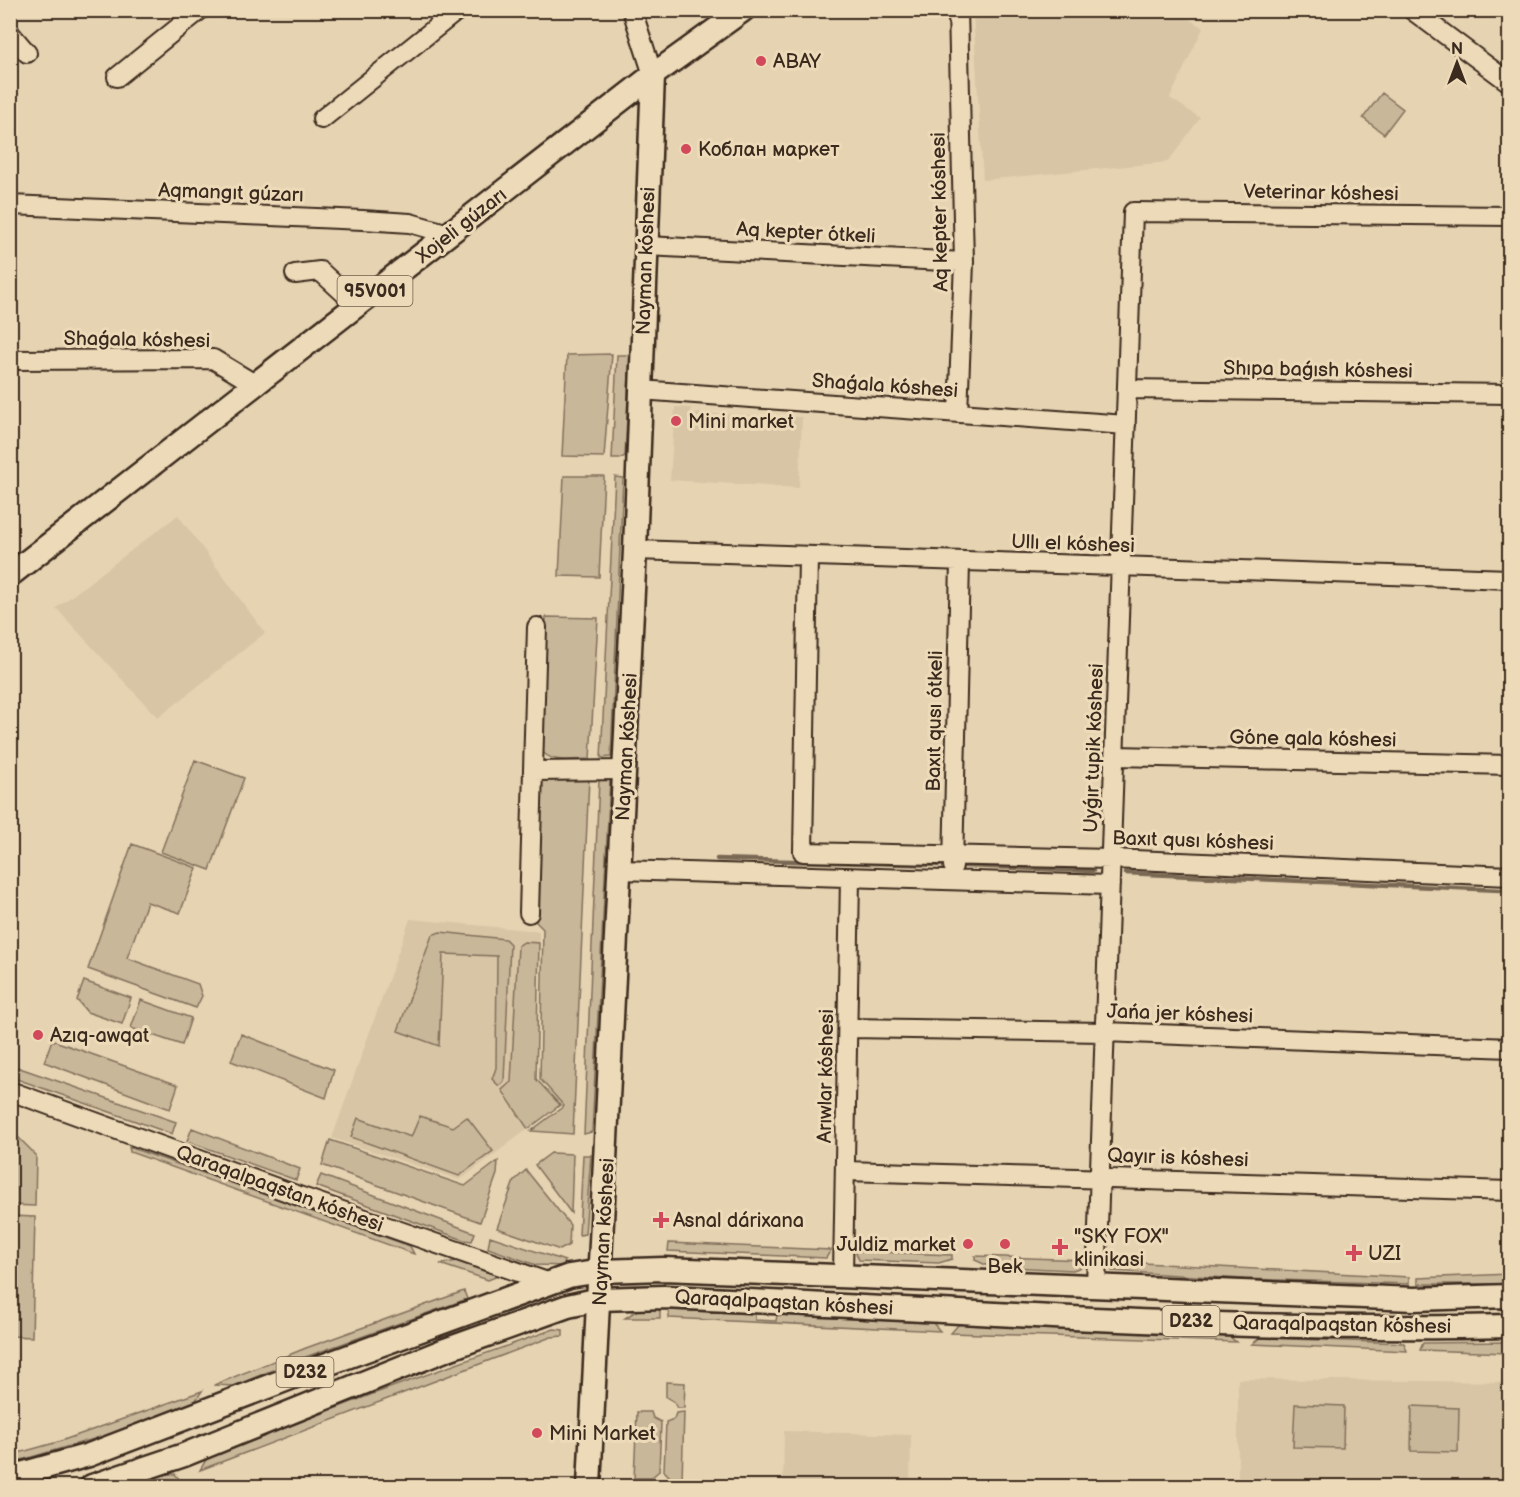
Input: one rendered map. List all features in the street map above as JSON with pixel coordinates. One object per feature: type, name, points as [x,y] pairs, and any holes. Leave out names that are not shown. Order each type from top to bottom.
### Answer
[{"type":"main road","name":"Xojeli gúzarı","points":[[10,576],[653,75],[743,10]]},
{"type":"main road","name":"Nayman kóshesi","points":[[589,1486],[600,1299],[635,550],[653,75]]},
{"type":"main road","name":"Qaraqalpaqstan kóshesi","points":[[10,1477],[89,1455],[578,1273],[664,1269],[843,1274],[1414,1299],[1509,1296]]},
{"type":"main road","points":[[550,1283],[556,1310]]},
{"type":"main road","name":"Qaraqalpaqstan kóshesi","points":[[92,1486],[184,1455],[445,1350],[556,1310],[600,1299],[664,1297],[1096,1318],[1390,1328],[1509,1326]]},
{"type":"street","points":[[117,77],[200,10]]},
{"type":"street","points":[[321,119],[458,10]]},
{"type":"street","name":"Nayman kóshesi","points":[[632,10],[653,75]]},
{"type":"street","name":"Aq kepter kóshesi","points":[[958,10],[964,262],[958,412]]},
{"type":"street","points":[[1413,10],[1509,83]]},
{"type":"street","points":[[10,33],[27,53]]},
{"type":"street","name":"Aqmangıt gúzarı","points":[[10,205],[410,223],[449,234]]},
{"type":"street","name":"Veterinar kóshesi","points":[[1133,212],[1509,216]]},
{"type":"street","name":"Uyǵır tupik kóshesi","points":[[1096,1285],[1133,212]]},
{"type":"street","name":"Aq kepter ótkeli","points":[[646,246],[964,262]]},
{"type":"street","points":[[295,274],[320,271],[357,305]]},
{"type":"street","name":"Shaǵala kóshesi","points":[[10,360],[213,359],[256,385]]},
{"type":"street","name":"Shıpa baǵısh kóshesi","points":[[1127,389],[1509,394]]},
{"type":"street","name":"Shaǵala kóshesi","points":[[640,390],[1126,425]]},
{"type":"street","name":"Ullı el kóshesi","points":[[635,550],[1509,579]]},
{"type":"street","name":"Baxıt qusı kóshesi","points":[[808,557],[803,852],[1111,859],[1509,876]]},
{"type":"street","name":"Baxıt qusı ótkeli","points":[[952,881],[960,562]]},
{"type":"street","points":[[529,913],[537,627]]},
{"type":"street","name":"Góne qala kóshesi","points":[[1116,756],[1509,765]]},
{"type":"street","points":[[533,771],[625,770]]},
{"type":"street","points":[[620,870],[1110,885]]},
{"type":"street","name":"Arıwlar kóshesi","points":[[843,1274],[850,878]]},
{"type":"street","name":"Jańa jer kóshesi","points":[[849,1028],[1105,1032],[1509,1048]]},
{"type":"street","name":"Qaraqalpaqstan kóshesi","points":[[10,1091],[298,1196],[550,1283]]},
{"type":"street","name":"Qayır is kóshesi","points":[[846,1171],[1509,1191]]},
{"type":"shaded area","points":[[973,11],[1177,11],[1203,28],[1170,98],[1200,118],[1168,162],[983,180]]},
{"type":"shaded area","points":[[1382,93],[1403,109],[1384,134],[1363,118]]},
{"type":"shaded area","points":[[612,354],[604,457],[562,456],[567,355]]},
{"type":"shaded area","points":[[617,355],[630,355],[625,456],[612,459]]},
{"type":"shaded area","points":[[675,407],[691,408],[691,413],[802,417],[799,488],[670,480]]},
{"type":"shaded area","points":[[564,476],[604,476],[599,577],[559,576]]},
{"type":"shaded area","points":[[615,477],[623,478],[611,757],[601,758]]},
{"type":"shaded area","points":[[178,515],[265,633],[158,718],[56,608]]},
{"type":"shaded area","points":[[546,617],[598,618],[590,759],[555,759],[549,757],[540,748]]},
{"type":"shaded area","points":[[195,760],[244,778],[210,870],[161,852]]},
{"type":"shaded area","points":[[589,778],[573,1134],[531,1131],[564,1106],[540,1079],[543,929],[536,922],[540,784],[545,779]]},
{"type":"shaded area","points":[[610,779],[592,1132],[584,1134],[599,780]]},
{"type":"shaded area","points":[[132,844],[197,868],[180,913],[147,902],[127,958],[198,984],[202,996],[196,1008],[88,969]]},
{"type":"shaded area","points":[[410,919],[539,931],[535,1079],[560,1105],[460,1180],[332,1138]]},
{"type":"shaded area","points":[[440,932],[505,939],[510,944],[504,1081],[499,1086],[492,1079],[496,1068],[497,956],[443,954],[439,1046],[398,1031],[432,935]]},
{"type":"shaded area","points":[[524,942],[539,943],[536,1079],[560,1105],[528,1129],[502,1090],[511,1082],[518,946]]},
{"type":"shaded area","points":[[84,981],[131,998],[122,1024],[87,1012],[77,1000]]},
{"type":"shaded area","points":[[141,1000],[191,1018],[182,1045],[131,1028]]},
{"type":"shaded area","points":[[241,1034],[334,1070],[326,1098],[231,1061]]},
{"type":"shaded area","points":[[52,1040],[178,1085],[170,1109],[44,1062]]},
{"type":"shaded area","points":[[11,1065],[176,1122],[172,1134],[11,1077]]},
{"type":"shaded area","points":[[420,1116],[453,1127],[467,1117],[493,1151],[459,1176],[351,1137],[358,1118],[411,1137]]},
{"type":"shaded area","points":[[192,1128],[300,1169],[296,1180],[187,1141]]},
{"type":"shaded area","points":[[15,1134],[36,1155],[35,1206],[11,1205],[11,1161],[14,1161]]},
{"type":"shaded area","points":[[330,1140],[465,1186],[498,1161],[497,1174],[480,1222],[322,1165]]},
{"type":"shaded area","points":[[129,1147],[410,1246],[414,1254],[130,1152]]},
{"type":"shaded area","points":[[551,1153],[573,1154],[571,1213],[535,1165]]},
{"type":"shaded area","points":[[583,1155],[591,1155],[585,1234],[579,1235]]},
{"type":"shaded area","points":[[526,1170],[570,1225],[569,1245],[560,1250],[497,1228],[514,1181]]},
{"type":"shaded area","points":[[321,1175],[475,1233],[472,1241],[316,1186]]},
{"type":"shaded area","points":[[11,1216],[35,1217],[32,1337],[11,1336]]},
{"type":"shaded area","points":[[490,1236],[565,1261],[564,1266],[536,1265],[488,1248]]},
{"type":"shaded area","points":[[669,1243],[831,1250],[826,1258],[668,1251]]},
{"type":"shaded area","points":[[855,1251],[952,1255],[952,1259],[939,1263],[859,1260]]},
{"type":"shaded area","points":[[975,1256],[1085,1260],[1082,1267],[1073,1270],[988,1266],[975,1260]]},
{"type":"shaded area","points":[[457,1261],[498,1276],[488,1280],[440,1264]]},
{"type":"shaded area","points":[[1105,1261],[1409,1277],[1409,1284],[1244,1279],[1112,1271]]},
{"type":"shaded area","points":[[1509,1274],[1509,1284],[1418,1284],[1418,1278]]},
{"type":"shaded area","points":[[464,1291],[467,1299],[297,1360],[234,1386],[214,1385],[306,1348]]},
{"type":"shaded area","points":[[639,1309],[660,1309],[660,1318],[625,1318]]},
{"type":"shaded area","points":[[669,1310],[755,1314],[755,1320],[776,1321],[777,1315],[933,1323],[940,1331],[669,1318]]},
{"type":"shaded area","points":[[959,1324],[1228,1335],[1236,1342],[951,1333]]},
{"type":"shaded area","points":[[554,1329],[563,1330],[563,1336],[551,1337],[200,1470],[207,1458],[370,1395]]},
{"type":"shaded area","points":[[1260,1338],[1404,1343],[1407,1351],[1252,1344]]},
{"type":"shaded area","points":[[1509,1342],[1509,1353],[1420,1350],[1423,1343]]},
{"type":"shaded area","points":[[1238,1379],[1509,1382],[1509,1486],[1238,1486]]},
{"type":"shaded area","points":[[666,1382],[685,1383],[684,1408],[677,1408],[673,1401],[666,1397]]},
{"type":"shaded area","points":[[202,1391],[194,1403],[121,1431],[11,1463],[11,1455],[58,1442]]},
{"type":"shaded area","points":[[1295,1404],[1344,1406],[1343,1448],[1293,1447]]},
{"type":"shaded area","points":[[1412,1406],[1459,1408],[1458,1452],[1411,1451]]},
{"type":"shaded area","points":[[637,1412],[651,1412],[653,1418],[661,1422],[659,1471],[651,1478],[634,1478]]},
{"type":"shaded area","points":[[684,1412],[682,1480],[672,1479],[664,1471],[666,1422],[674,1419],[676,1413]]},
{"type":"shaded area","points":[[784,1431],[911,1435],[910,1486],[783,1486]]},
{"type":"shaded area","points":[[166,1474],[175,1474],[179,1479],[154,1486],[126,1486]]},
{"type":"waterway","points":[[717,859],[940,865]]},
{"type":"waterway","points":[[965,866],[1093,871]]},
{"type":"waterway","points":[[1125,873],[1500,890]]},
{"type":"place","name":"ABAY","points":[[761,61]]},
{"type":"place","name":"Коблан маркет","points":[[686,149]]},
{"type":"place","name":"Mini market","points":[[676,421]]},
{"type":"place","name":"Azıq-awqat","points":[[38,1035]]},
{"type":"place","name":"Asnal dárixana","points":[[661,1220]]},
{"type":"place","name":"Juldiz market","points":[[968,1244]]},
{"type":"place","name":"Bek","points":[[1005,1244]]},
{"type":"place","name":"\"SKY FOX\" klinikasi","points":[[1060,1247]]},
{"type":"place","name":"UZI","points":[[1354,1253]]},
{"type":"place","name":"Mini Market","points":[[537,1433]]}]
